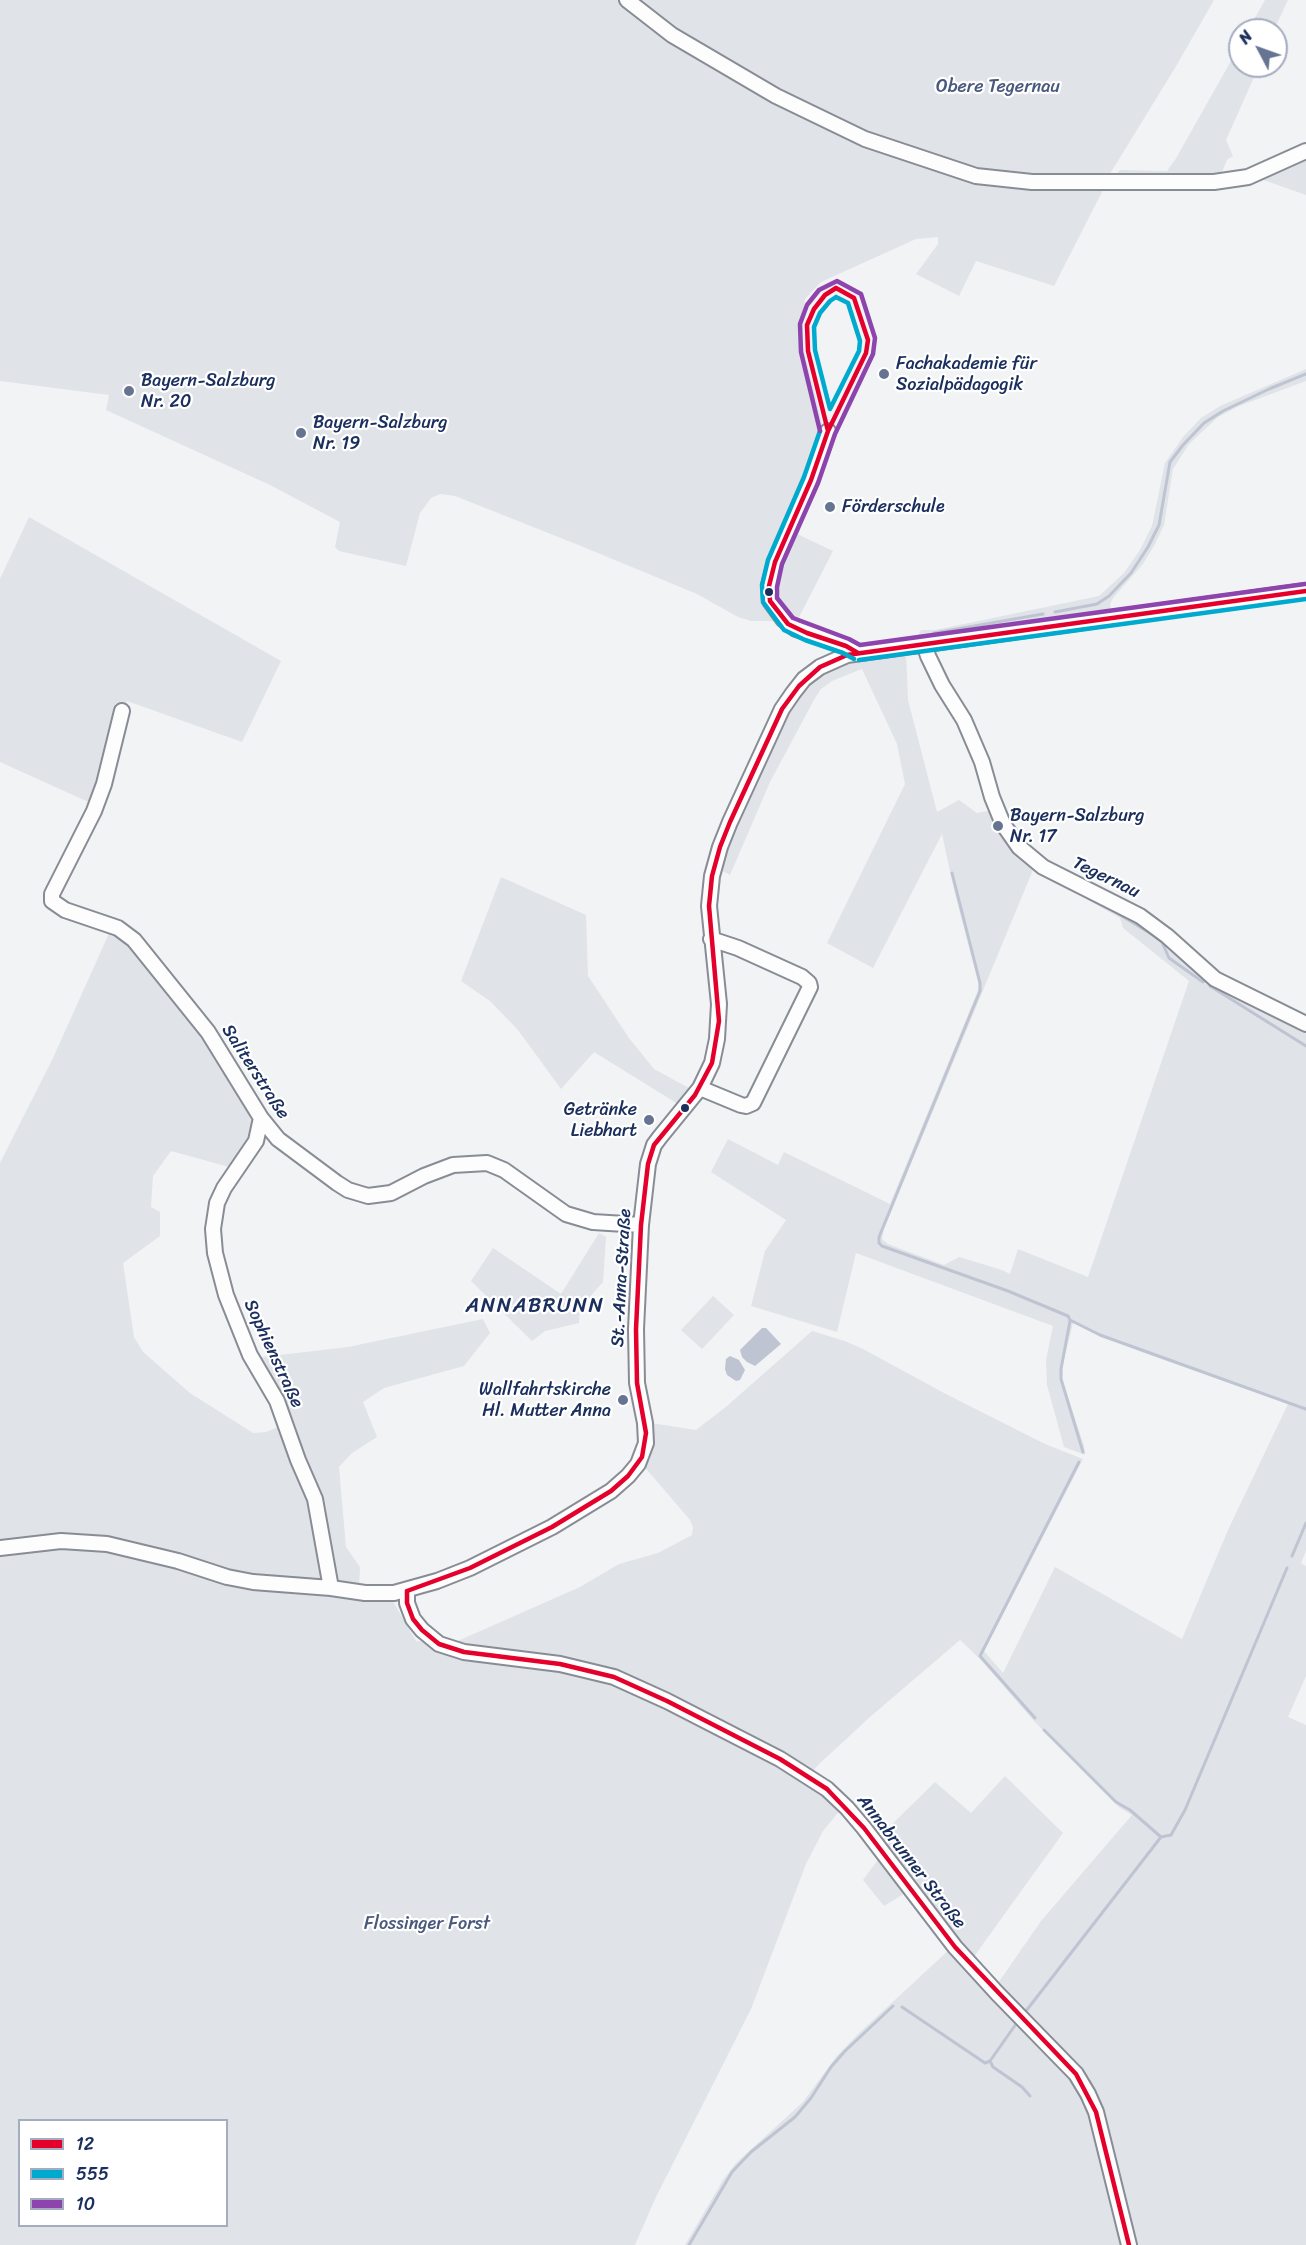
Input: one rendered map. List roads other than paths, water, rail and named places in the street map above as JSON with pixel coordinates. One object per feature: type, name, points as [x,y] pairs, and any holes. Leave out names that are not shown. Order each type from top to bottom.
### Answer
[{"type":"street","points":[[627,0],[672,35],[785,100],[865,139],[976,177],[1032,182],[1214,182],[1248,177],[1306,151]]},
{"type":"street","points":[[828,431],[811,480],[775,562],[769,586],[770,601],[783,620],[796,629],[846,646],[858,653],[1306,591]]},
{"type":"street","name":"Tegernau","points":[[924,644],[942,685],[964,720],[982,762],[1000,818],[1019,848],[1043,867],[1156,926],[1215,979],[1306,1024]]},
{"type":"street","name":"St.-Anna-Straße","points":[[0,1548],[61,1541],[107,1544],[253,1582],[372,1593],[406,1591],[470,1568],[552,1527],[611,1491],[628,1476],[638,1464],[644,1450],[646,1433],[637,1383],[636,1329],[645,1177],[654,1145],[700,1088],[712,1063],[719,1021],[719,1004],[709,906],[712,876],[720,847],[777,720],[793,693],[820,667],[838,658],[858,653]]},
{"type":"street","name":"Saliterstraße","points":[[122,711],[104,784],[94,812],[52,894],[52,901],[65,910],[118,928],[134,940],[202,1024],[261,1118],[278,1139],[348,1190],[368,1196],[392,1193],[424,1176],[453,1165],[487,1163],[504,1170],[566,1214],[593,1222],[641,1225]]},
{"type":"street","points":[[700,1088],[741,1105],[746,1106],[753,1103],[810,987],[809,983],[802,978],[738,948],[711,939]]},
{"type":"street","name":"Sophienstraße","points":[[261,1118],[256,1141],[224,1188],[217,1203],[213,1229],[215,1252],[226,1295],[250,1355],[277,1401],[315,1499],[331,1588]]},
{"type":"street","points":[[256,1141],[278,1139]]},
{"type":"street","name":"Annabrunner Straße","points":[[406,1591],[407,1603],[413,1619],[439,1644],[464,1652],[560,1664],[614,1677],[667,1701],[780,1759],[827,1790],[847,1808],[955,1947],[1076,2074],[1096,2112],[1129,2245]]},
{"type":"waterway","points":[[1055,612],[1097,604],[1109,596],[1131,573],[1159,525],[1170,462],[1204,423],[1223,411],[1306,374]]},
{"type":"waterway","points":[[934,633],[1043,614]]},
{"type":"waterway","points":[[952,873],[980,983],[980,991],[879,1237],[879,1243],[1008,1291],[1068,1316],[1070,1320],[1100,1335],[1306,1409]]},
{"type":"waterway","points":[[1099,902],[1153,935],[1162,942],[1169,958],[1203,982]]},
{"type":"waterway","points":[[1210,986],[1306,1046]]},
{"type":"waterway","points":[[1070,1321],[1061,1379],[1083,1452]]},
{"type":"waterway","points":[[1035,1718],[980,1656],[1079,1462]]},
{"type":"waterway","points":[[1292,1556],[1306,1523]]},
{"type":"waterway","points":[[1026,2011],[1161,1837],[1171,1835],[1185,1810],[1287,1568]]},
{"type":"waterway","points":[[1044,1730],[1116,1802],[1130,1810],[1161,1837]]},
{"type":"waterway","points":[[689,2245],[732,2172],[751,2152],[795,2117],[845,2051],[893,2006]]},
{"type":"waterway","points":[[902,2007],[985,2063],[990,2061],[1016,2024]]},
{"type":"waterway","points":[[990,2061],[993,2067],[1022,2087],[1030,2096]]},
{"type":"place","name":"Fachakademie für Sozialpädagogik","points":[[884,374]]},
{"type":"place","name":"Bayern-Salzburg Nr. 20","points":[[129,391]]},
{"type":"place","name":"Bayern-Salzburg Nr. 19","points":[[301,433]]},
{"type":"place","name":"Förderschule","points":[[830,507]]},
{"type":"place","name":"Bayern-Salzburg Nr. 17","points":[[998,826]]},
{"type":"place","name":"Getränke Liebhart","points":[[649,1120]]},
{"type":"place","name":"Wallfahrtskirche Hl. Mutter Anna","points":[[623,1400]]},
{"type":"district","name":"ANNABRUNN","points":[[535,1307]]},
{"type":"park label","name":"Obere Tegernau","points":[[998,87]]},
{"type":"park label","name":"Flossinger Forst","points":[[427,1924]]}]
